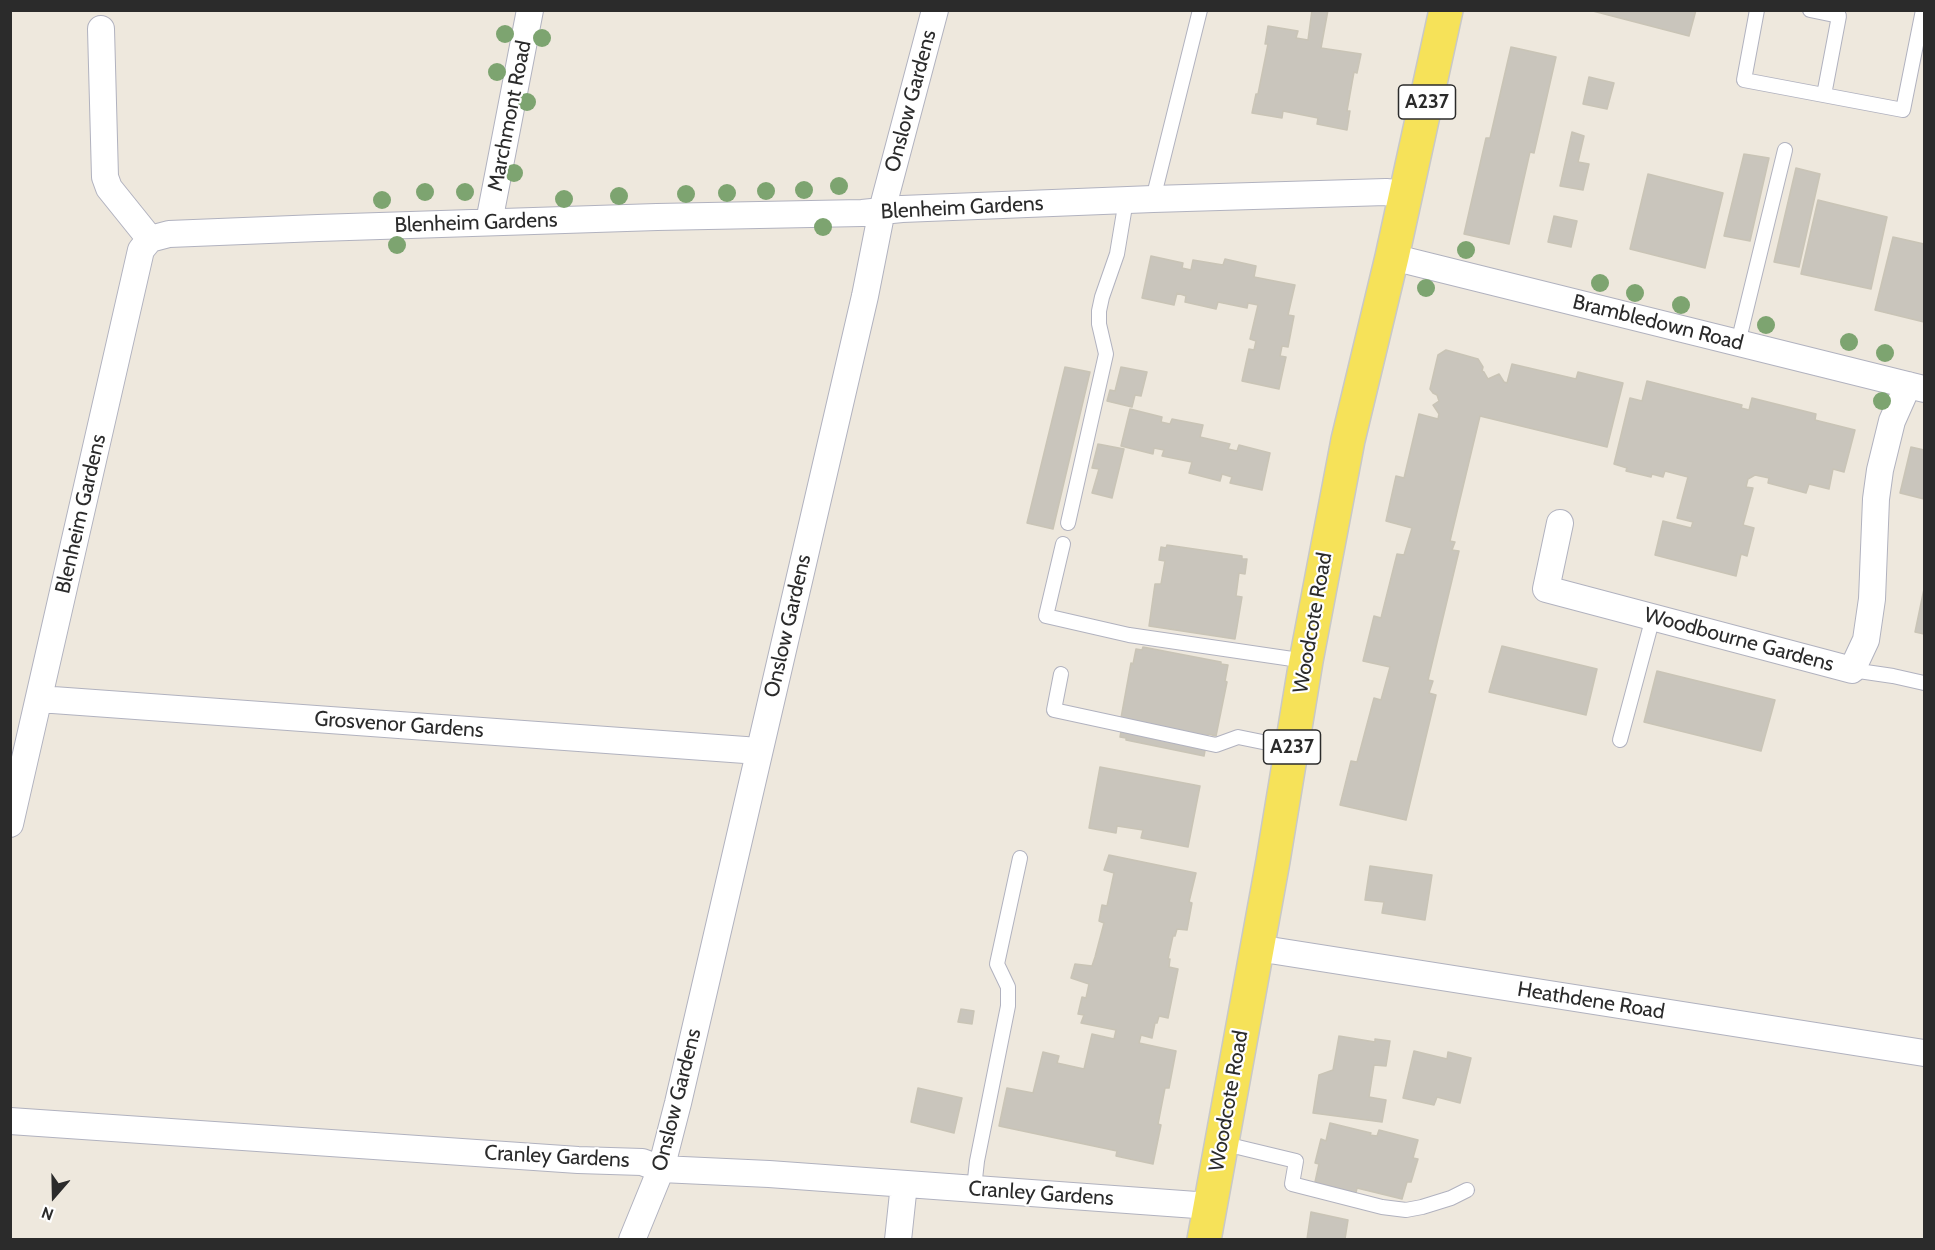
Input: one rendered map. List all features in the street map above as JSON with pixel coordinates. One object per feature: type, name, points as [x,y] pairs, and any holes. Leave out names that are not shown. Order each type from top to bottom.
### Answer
[{"type":"main road","name":"Woodcote Road","points":[[1204,1239],[1306,661],[1348,440],[1392,257],[1446,10]]},
{"type":"street","name":"Marchmont Road","points":[[489,222],[530,10]]},
{"type":"street","name":"Onslow Gardens","points":[[632,1239],[661,1169],[678,1103],[865,296],[882,210],[935,10]]},
{"type":"street","points":[[101,29],[105,177],[109,188],[150,239]]},
{"type":"street","name":"Blenheim Gardens","points":[[10,824],[141,250],[150,239],[169,234],[489,222],[862,213],[882,210],[1152,199],[1386,192],[1406,194]]},
{"type":"street","name":"Brambledown Road","points":[[1392,257],[1916,387]]},
{"type":"street","name":"Woodbourne Gardens","points":[[1560,523],[1546,589],[1852,670],[1866,640],[1872,599],[1876,499],[1880,470],[1892,421],[1916,387]]},
{"type":"street","name":"Grosvenor Gardens","points":[[39,699],[759,751]]},
{"type":"street","name":"Heathdene Road","points":[[1257,948],[1924,1053]]},
{"type":"street","name":"Cranley Gardens","points":[[10,1121],[484,1154],[642,1162],[661,1169],[769,1174],[1210,1206]]},
{"type":"street","points":[[898,1239],[904,1184]]},
{"type":"lane","points":[[1152,199],[1200,10]]},
{"type":"lane","points":[[1757,10],[1744,80],[1903,110],[1923,10]]},
{"type":"lane","points":[[1810,10],[1839,16],[1824,95]]},
{"type":"lane","points":[[1738,344],[1785,150]]},
{"type":"lane","points":[[1068,523],[1106,354],[1099,324],[1099,311],[1117,254],[1126,200]]},
{"type":"lane","points":[[1063,544],[1046,616],[1129,635],[1306,661]]},
{"type":"lane","points":[[1620,740],[1653,617]]},
{"type":"lane","points":[[1852,670],[1924,683]]},
{"type":"lane","points":[[1061,674],[1054,710],[1216,744],[1238,737],[1292,748]]},
{"type":"lane","points":[[974,1188],[977,1161],[1008,1006],[1008,987],[997,964],[1020,858]]},
{"type":"lane","points":[[1221,1143],[1296,1161],[1292,1184],[1382,1207],[1406,1210],[1422,1207],[1451,1198],[1467,1190]]},
{"type":"building","points":[[1312,10],[1328,10],[1321,48],[1361,54],[1357,73],[1354,72],[1347,111],[1350,111],[1347,130],[1317,124],[1318,118],[1283,111],[1282,118],[1252,113],[1268,44],[1265,44],[1268,26],[1298,31],[1296,38],[1308,40]]},
{"type":"building","points":[[1589,10],[1696,10],[1689,36]]},
{"type":"building","points":[[1511,47],[1556,57],[1534,153],[1530,152],[1509,244],[1464,234],[1486,138],[1490,138]]},
{"type":"building","points":[[1589,77],[1614,83],[1607,109],[1583,104]]},
{"type":"building","points":[[1572,132],[1584,136],[1578,162],[1589,164],[1583,190],[1560,186]]},
{"type":"building","points":[[1744,154],[1769,158],[1750,241],[1724,236]]},
{"type":"building","points":[[1796,168],[1820,174],[1799,267],[1774,262]]},
{"type":"building","points":[[1648,174],[1723,193],[1705,268],[1630,249]]},
{"type":"building","points":[[1818,200],[1887,217],[1871,289],[1801,274]]},
{"type":"building","points":[[1554,216],[1577,221],[1571,247],[1548,242]]},
{"type":"building","points":[[1893,237],[1924,244],[1924,322],[1875,310]]},
{"type":"building","points":[[1151,256],[1183,263],[1182,268],[1191,270],[1193,260],[1223,265],[1225,259],[1256,266],[1254,277],[1295,285],[1288,315],[1294,316],[1288,347],[1282,346],[1280,356],[1286,357],[1279,389],[1242,381],[1249,349],[1254,350],[1256,341],[1250,339],[1258,305],[1248,303],[1247,308],[1218,302],[1216,309],[1185,302],[1186,296],[1177,293],[1174,305],[1142,298]]},
{"type":"building","points":[[1446,350],[1478,359],[1488,379],[1499,374],[1507,383],[1512,364],[1576,379],[1578,372],[1623,383],[1607,447],[1480,416],[1450,541],[1455,542],[1452,550],[1459,551],[1428,680],[1433,681],[1429,693],[1436,695],[1406,820],[1340,805],[1351,761],[1357,762],[1374,698],[1381,700],[1390,667],[1363,661],[1374,616],[1381,618],[1397,554],[1404,555],[1412,528],[1386,521],[1396,476],[1404,478],[1419,414],[1438,419],[1439,414],[1433,405],[1439,401],[1437,395],[1430,389],[1438,355]]},
{"type":"building","points":[[1065,367],[1090,372],[1053,529],[1027,523]]},
{"type":"building","points":[[1121,367],[1147,372],[1141,396],[1135,395],[1132,407],[1107,401],[1110,390],[1115,391]]},
{"type":"building","points":[[1647,381],[1742,405],[1741,408],[1749,410],[1752,398],[1816,414],[1815,420],[1855,430],[1844,472],[1833,469],[1829,489],[1809,484],[1806,493],[1768,483],[1769,478],[1755,475],[1748,479],[1746,487],[1753,488],[1743,525],[1754,528],[1747,556],[1741,554],[1736,576],[1655,555],[1663,521],[1691,528],[1693,522],[1677,518],[1688,477],[1665,471],[1663,477],[1652,474],[1651,477],[1626,471],[1627,468],[1614,464],[1630,398],[1642,401]]},
{"type":"building","points":[[1130,409],[1162,417],[1161,422],[1170,424],[1172,419],[1203,425],[1200,437],[1230,444],[1228,449],[1237,451],[1239,445],[1270,453],[1262,490],[1230,483],[1232,477],[1222,474],[1220,481],[1189,473],[1192,462],[1162,456],[1164,450],[1154,448],[1153,454],[1121,446]]},
{"type":"building","points":[[1098,444],[1124,449],[1112,498],[1092,493],[1099,469],[1092,468]]},
{"type":"building","points":[[1911,447],[1924,450],[1924,499],[1900,493]]},
{"type":"building","points":[[1167,545],[1242,556],[1242,559],[1247,559],[1245,574],[1239,573],[1236,596],[1242,597],[1235,639],[1149,626],[1155,584],[1161,584],[1165,561],[1159,560],[1161,547],[1166,548]]},
{"type":"building","points":[[1924,589],[1924,634],[1915,632]]},
{"type":"building","points":[[1502,646],[1597,669],[1586,715],[1489,692]]},
{"type":"building","points":[[1143,647],[1228,665],[1225,681],[1227,682],[1216,736],[1208,734],[1204,756],[1120,737],[1123,719],[1121,718],[1131,663],[1133,664],[1136,649],[1142,650]]},
{"type":"building","points":[[1657,671],[1775,700],[1761,751],[1644,722]]},
{"type":"building","points":[[1100,767],[1200,786],[1188,847],[1141,838],[1143,830],[1117,826],[1116,833],[1089,828]]},
{"type":"building","points":[[1109,855],[1196,873],[1189,902],[1192,903],[1187,930],[1177,929],[1173,936],[1168,959],[1170,959],[1169,967],[1178,969],[1168,1018],[1159,1016],[1152,1038],[1141,1035],[1139,1043],[1176,1051],[1169,1088],[1165,1088],[1158,1124],[1161,1125],[1153,1164],[1116,1156],[1117,1151],[999,1126],[1007,1088],[1033,1093],[1043,1052],[1059,1056],[1057,1063],[1084,1069],[1092,1034],[1114,1039],[1116,1030],[1081,1023],[1084,1015],[1078,1014],[1082,997],[1086,998],[1089,984],[1071,978],[1075,964],[1092,966],[1095,957],[1104,923],[1099,921],[1102,905],[1107,906],[1114,873],[1104,870]]},
{"type":"building","points":[[1370,866],[1432,875],[1425,920],[1382,913],[1384,902],[1365,900]]},
{"type":"building","points":[[961,1009],[974,1011],[972,1024],[958,1022]]},
{"type":"building","points":[[1339,1036],[1375,1042],[1375,1039],[1390,1041],[1386,1066],[1374,1065],[1369,1097],[1386,1100],[1382,1122],[1313,1113],[1319,1075],[1333,1070]]},
{"type":"building","points":[[1414,1051],[1447,1059],[1448,1052],[1471,1058],[1460,1103],[1437,1097],[1434,1105],[1403,1098]]},
{"type":"building","points":[[918,1088],[962,1098],[954,1133],[911,1122]]},
{"type":"building","points":[[1330,1123],[1371,1133],[1370,1135],[1377,1136],[1379,1130],[1418,1140],[1413,1158],[1418,1159],[1411,1182],[1407,1182],[1402,1199],[1357,1188],[1356,1193],[1315,1182],[1319,1164],[1315,1163],[1321,1139],[1326,1141]]},
{"type":"building","points":[[1311,1212],[1348,1220],[1345,1239],[1347,1240],[1307,1239]]}]
